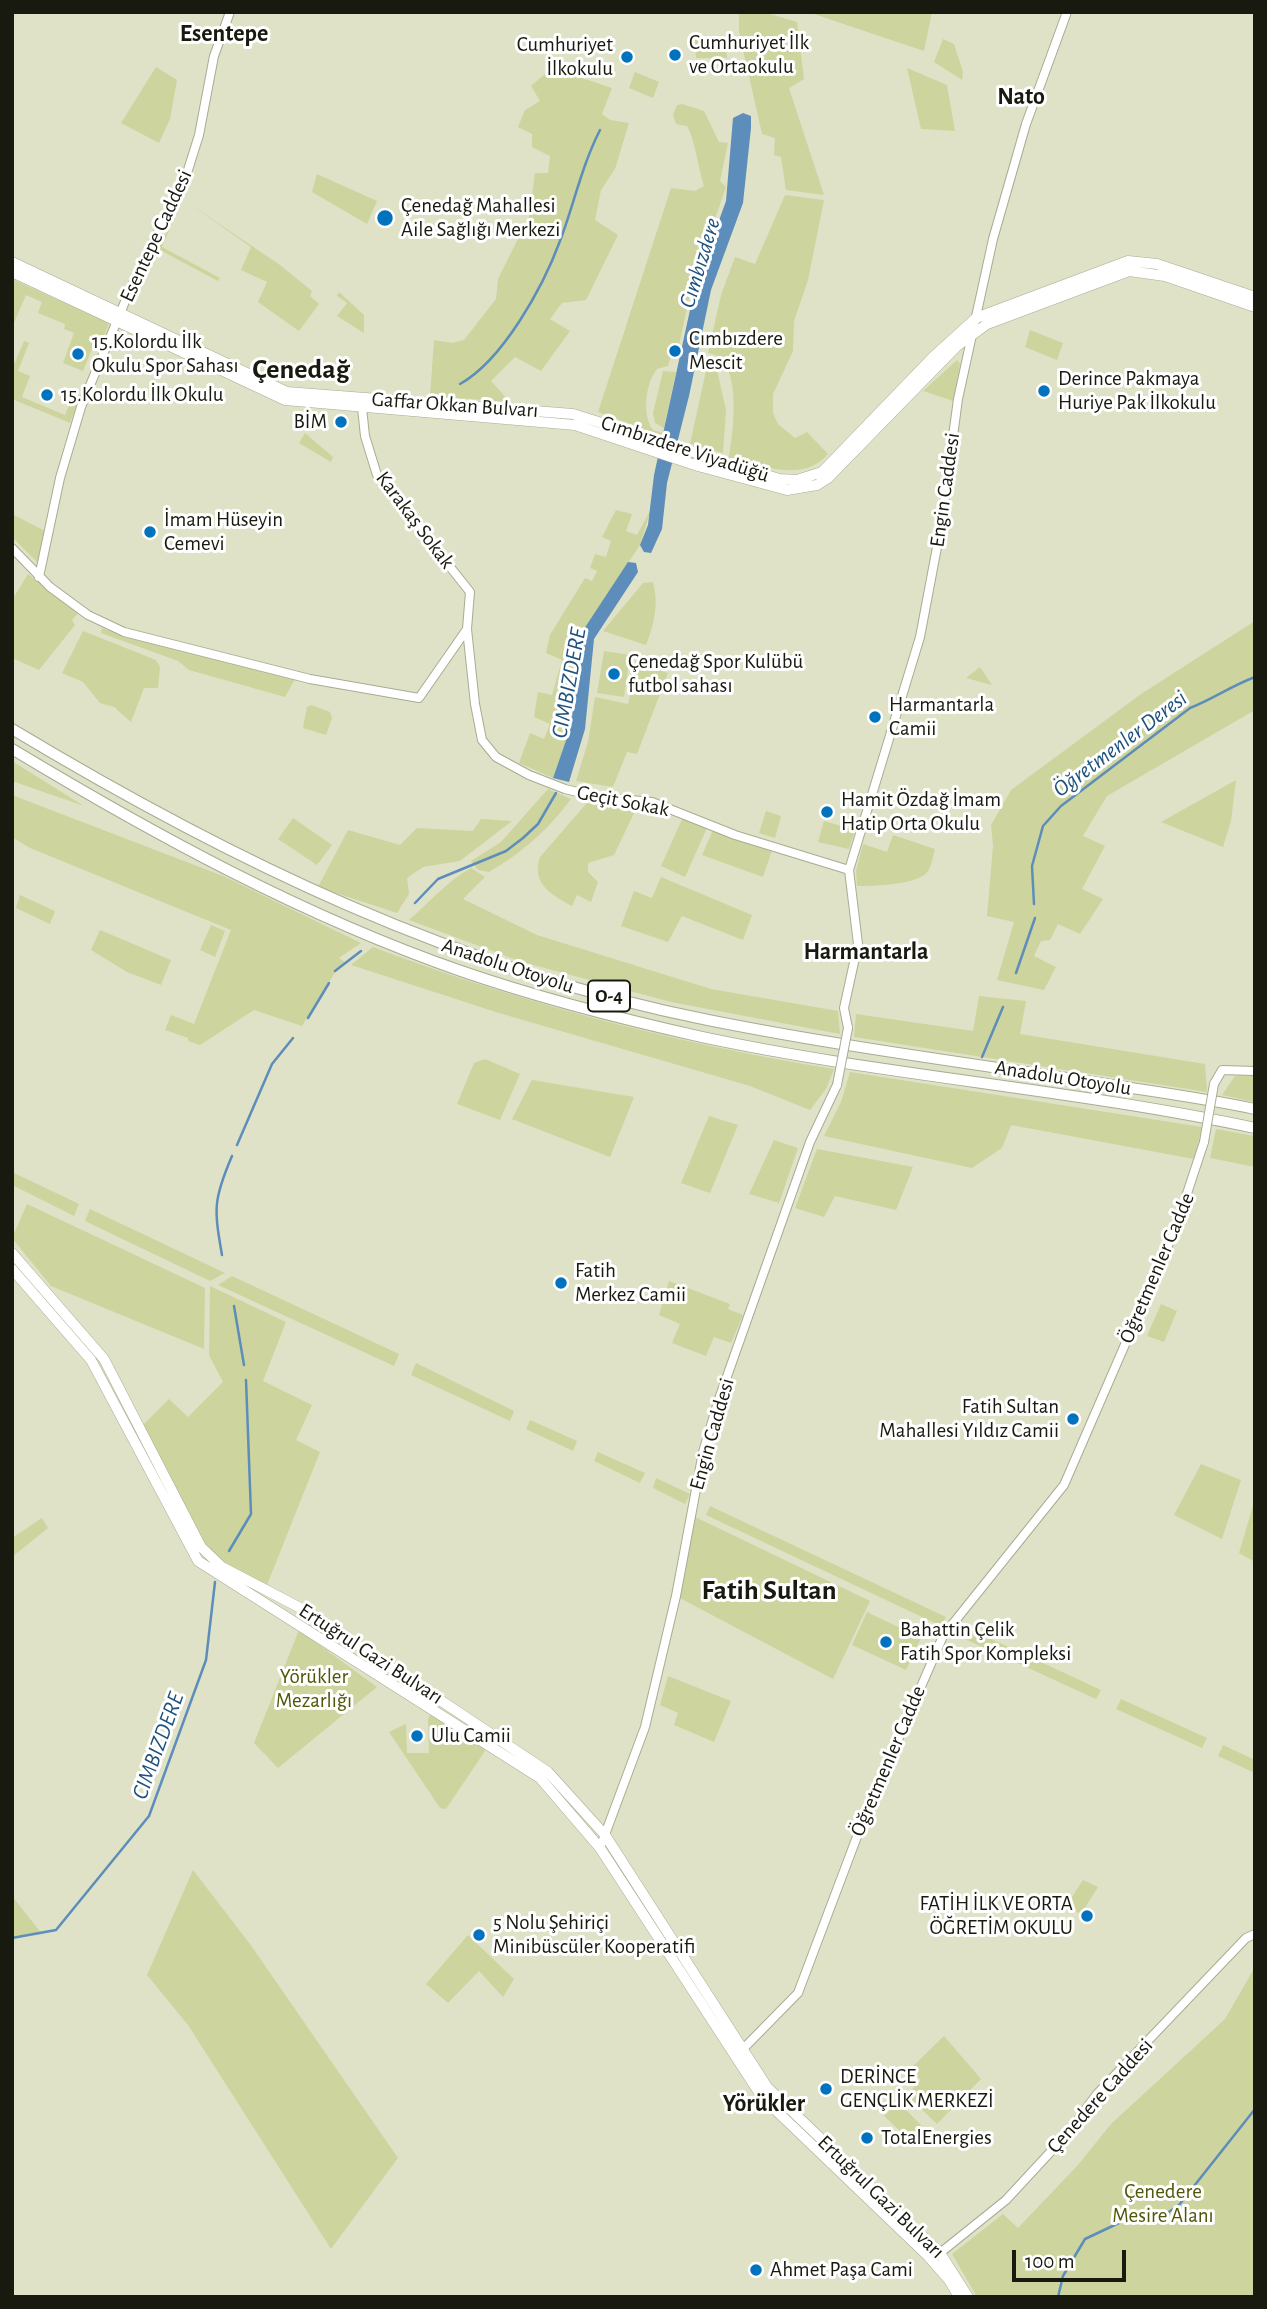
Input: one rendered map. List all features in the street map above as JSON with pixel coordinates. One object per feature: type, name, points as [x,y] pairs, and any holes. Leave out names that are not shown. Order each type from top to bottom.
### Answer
[{"type":"highway","name":"Anadolu Otoyolu","points":[[12,729],[140,805],[317,894],[412,934],[501,965],[706,1020],[1255,1109]]},
{"type":"highway","name":"Anadolu Otoyolu","points":[[12,749],[80,791],[253,883],[400,948],[511,987],[636,1021],[738,1044],[1255,1128]]},
{"type":"main road","points":[[778,484],[821,472],[956,334],[976,318],[1128,261],[1157,264],[1255,297]]},
{"type":"main road","name":"Gaffar Okkan Bulvarı","points":[[12,262],[118,318],[285,400],[590,424]]},
{"type":"main road","points":[[778,484],[796,490],[817,485],[828,478],[973,332],[1087,285],[1129,271],[1158,274],[1255,307]]},
{"type":"main road","name":"Gaffar Okkan Bulvarı","points":[[12,272],[277,389],[296,394],[563,413],[590,424]]},
{"type":"main road","name":"Cımbızdere Viyadüğü","points":[[590,424],[686,452],[778,484]]},
{"type":"main road","name":"Ertuğrul Gazi Bulvarı","points":[[12,1253],[104,1359],[201,1547],[222,1567],[308,1612],[548,1772],[605,1835],[762,2097],[928,2256],[949,2280],[959,2297]]},
{"type":"main road","name":"Ertuğrul Gazi Bulvarı","points":[[12,1269],[91,1360],[198,1560],[540,1778],[600,1848],[738,2054],[767,2087],[940,2253],[968,2297]]},
{"type":"street","name":"Esentepe Caddesi","points":[[39,577],[65,456],[81,407],[118,318],[188,170],[199,135],[218,42],[230,12]]},
{"type":"street","name":"Engin Caddesi","points":[[600,1848],[645,1727],[676,1596],[703,1452],[719,1399],[810,1143],[837,1085],[848,1027],[844,1008],[858,944],[849,870],[920,637],[940,535],[958,399],[993,239],[1026,124],[1067,12]]},
{"type":"street","name":"Karakaş Sokak","points":[[362,408],[365,436],[377,475],[470,592],[467,629],[475,704]]},
{"type":"street","points":[[12,548],[39,577],[88,615],[124,632],[310,679],[419,698],[467,629]]},
{"type":"street","name":"Geçit Sokak","points":[[475,704],[482,740],[490,752],[536,779],[585,794],[663,805],[735,835],[849,870]]},
{"type":"street","name":"Öğretmenler Cadde","points":[[738,2054],[798,1993],[864,1818],[943,1636],[1065,1485],[1181,1215],[1204,1142],[1214,1084],[1222,1070],[1255,1071]]},
{"type":"street","name":"Çenedere Caddesi","points":[[940,2253],[1006,2200],[1068,2133],[1097,2094],[1246,1938],[1255,1934]]},
{"type":"green space","points":[[739,12],[763,12],[797,22],[804,79],[789,88],[824,195],[786,190],[781,157],[774,155],[775,138],[762,134],[739,32]]},
{"type":"green space","points":[[808,12],[932,12],[924,51]]},
{"type":"green space","points":[[943,39],[954,44],[963,72],[962,80],[934,62]]},
{"type":"green space","points":[[695,40],[725,41],[727,58],[696,58]]},
{"type":"green space","points":[[156,67],[177,80],[170,119],[159,143],[121,123]]},
{"type":"green space","points":[[552,68],[612,88],[602,114],[610,120],[629,123],[615,169],[601,190],[595,220],[618,235],[586,300],[562,303],[550,319],[570,331],[541,371],[515,357],[491,381],[510,402],[430,396],[434,340],[452,343],[464,340],[496,299],[498,279],[529,217],[535,173],[548,173],[550,156],[532,147],[532,134],[518,127],[525,110],[540,101],[531,86]]},
{"type":"green space","points":[[907,68],[947,85],[955,131],[921,129]]},
{"type":"green space","points":[[635,72],[659,82],[653,98],[629,88]]},
{"type":"green space","points":[[677,105],[704,111],[719,142],[728,143],[720,181],[726,187],[692,285],[679,345],[674,345],[668,366],[657,369],[650,383],[646,400],[647,417],[653,430],[663,433],[663,436],[598,412],[671,188],[695,191],[704,186],[690,132],[687,126],[676,124],[673,115]]},
{"type":"green space","points":[[317,174],[377,201],[367,224],[312,192]]},
{"type":"green space","points":[[785,195],[824,200],[808,280],[794,321],[793,351],[773,394],[773,413],[778,424],[795,438],[807,432],[828,454],[818,463],[794,470],[781,470],[729,457],[734,414],[732,382],[727,368],[719,358],[708,353],[721,295],[735,257],[755,264]]},
{"type":"green space","points":[[184,200],[280,265],[312,291],[310,296],[319,304],[299,331],[258,302],[267,282],[241,270],[251,247]]},
{"type":"green space","points":[[174,219],[162,247],[220,278],[218,281],[158,249]]},
{"type":"green space","points":[[12,279],[109,323],[101,344],[95,342],[83,371],[63,363],[74,333],[64,329],[65,324],[38,313],[42,302],[26,295],[13,325]]},
{"type":"green space","points":[[339,292],[364,315],[364,333],[337,316],[347,303],[337,296]]},
{"type":"green space","points":[[1030,330],[1063,343],[1057,360],[1025,347]]},
{"type":"green space","points":[[24,341],[29,343],[18,371],[30,376],[22,397],[65,415],[74,394],[80,396],[70,423],[12,399],[12,369]]},
{"type":"green space","points":[[957,360],[960,364],[953,401],[923,391]]},
{"type":"green space","points":[[707,366],[717,370],[726,410],[723,453],[690,444]]},
{"type":"green space","points":[[663,371],[676,372],[664,428],[655,423],[653,413]]},
{"type":"green space","points":[[305,433],[333,457],[331,462],[299,443]]},
{"type":"green space","points":[[651,509],[640,545],[581,635],[571,726],[553,778],[519,763],[530,733],[544,739],[550,724],[534,717],[538,692],[552,695],[562,660],[546,653],[550,635],[585,578],[592,581],[597,571],[590,568],[595,554],[606,557],[611,541],[602,537],[616,510],[632,514],[626,531],[637,535]]},
{"type":"green space","points":[[12,514],[45,531],[37,562],[12,537]]},
{"type":"green space","points":[[28,574],[78,613],[72,620],[75,625],[39,670],[12,658],[12,600]]},
{"type":"green space","points":[[653,582],[655,614],[646,645],[603,631],[643,583]]},
{"type":"green space","points":[[1255,621],[1255,710],[1107,796],[1083,836],[1105,846],[1082,889],[1103,899],[1080,934],[1058,924],[1050,940],[1041,941],[1034,956],[1056,967],[1044,990],[997,980],[1014,922],[987,916],[993,846],[991,825],[1011,790],[1141,694]]},
{"type":"green space","points":[[102,628],[295,679],[285,697],[189,670],[178,661],[101,633]]},
{"type":"green space","points":[[83,631],[156,660],[160,667],[158,688],[144,688],[131,722],[114,707],[100,703],[83,682],[62,673]]},
{"type":"green space","name":"Çenedağ Spor Kulübü futbol sahası","points":[[604,651],[630,655],[624,697],[597,693]]},
{"type":"green space","points":[[637,663],[668,673],[637,754],[627,752],[613,787],[576,781],[588,742],[595,697],[628,704]]},
{"type":"green space","points":[[980,667],[992,685],[966,678]]},
{"type":"green space","points":[[311,705],[330,712],[332,718],[326,735],[303,728],[307,707]]},
{"type":"green space","points":[[12,761],[84,806],[12,781]]},
{"type":"green space","points":[[1236,780],[1231,821],[1223,847],[1161,822]]},
{"type":"green space","points":[[548,789],[571,799],[524,849],[489,872],[478,870],[471,861],[501,842]]},
{"type":"green space","points":[[12,795],[223,876],[361,943],[339,958],[346,963],[336,971],[302,1026],[254,1010],[200,1045],[188,1041],[188,1038],[165,1030],[171,1015],[194,1024],[231,930],[30,848],[12,837]]},
{"type":"green space","points":[[593,801],[637,807],[614,855],[588,863],[588,872],[598,882],[591,902],[577,895],[572,906],[550,893],[541,881],[538,866],[540,857],[586,804]]},
{"type":"green space","points":[[766,811],[781,816],[775,838],[759,833]]},
{"type":"green space","points":[[683,817],[707,828],[685,877],[661,866]]},
{"type":"green space","points":[[293,818],[332,845],[317,865],[278,839]]},
{"type":"green space","points":[[481,819],[512,821],[460,861],[423,867],[407,878],[409,894],[397,913],[318,887],[348,830],[400,845],[417,828],[473,831]]},
{"type":"green space","points":[[824,821],[855,830],[849,849],[818,842]]},
{"type":"green space","points":[[713,830],[773,847],[763,877],[702,855]]},
{"type":"green space","points":[[893,835],[935,849],[928,871],[923,876],[906,882],[857,886],[856,871],[863,844],[887,852]]},
{"type":"green space","points":[[471,868],[485,877],[463,899],[537,935],[711,989],[838,1011],[840,1034],[671,1002],[522,962],[409,920],[446,885]]},
{"type":"green space","points":[[661,877],[752,915],[743,940],[682,916],[668,942],[621,926],[634,891],[652,898]]},
{"type":"green space","points":[[20,895],[55,911],[50,924],[16,908]]},
{"type":"green space","points":[[211,925],[225,931],[215,957],[200,950]]},
{"type":"green space","points":[[100,930],[171,960],[161,985],[127,972],[91,950]]},
{"type":"green space","points":[[373,947],[429,968],[600,1020],[716,1047],[834,1069],[826,1089],[810,1110],[750,1086],[499,1013],[351,965]]},
{"type":"green space","points":[[979,996],[1026,1001],[1020,1034],[1205,1064],[1207,1092],[854,1037],[856,1014],[973,1031]]},
{"type":"green space","points":[[485,1059],[520,1074],[500,1120],[457,1104],[474,1063]]},
{"type":"green space","points":[[850,1072],[1202,1127],[1194,1159],[1011,1125],[1002,1148],[972,1168],[824,1136],[841,1102]]},
{"type":"green space","points":[[1255,1075],[1255,1102],[1222,1095],[1235,1076]]},
{"type":"green space","points":[[532,1080],[634,1097],[610,1157],[512,1119]]},
{"type":"green space","points":[[709,1116],[738,1125],[710,1193],[681,1183]]},
{"type":"green space","points":[[1216,1129],[1255,1136],[1255,1167],[1210,1158]]},
{"type":"green space","points":[[774,1140],[798,1148],[779,1203],[749,1194]]},
{"type":"green space","points":[[817,1149],[913,1167],[896,1210],[835,1196],[824,1217],[795,1208]]},
{"type":"green space","points":[[12,1172],[79,1204],[74,1216],[12,1185]]},
{"type":"green space","points":[[27,1204],[205,1288],[204,1349],[51,1286],[12,1238]]},
{"type":"green space","points":[[90,1209],[225,1273],[210,1281],[85,1221]]},
{"type":"green space","points":[[232,1276],[399,1354],[394,1366],[218,1285]]},
{"type":"green space","points":[[669,1281],[730,1304],[728,1309],[743,1315],[731,1343],[714,1337],[706,1356],[672,1343],[680,1324],[659,1315]]},
{"type":"green space","points":[[210,1286],[286,1322],[263,1381],[312,1405],[296,1440],[320,1452],[265,1590],[201,1547],[138,1430],[169,1399],[188,1417],[223,1382],[209,1355]]},
{"type":"green space","points":[[1161,1304],[1177,1311],[1164,1342],[1147,1336]]},
{"type":"green space","points":[[416,1363],[514,1411],[510,1421],[411,1375]]},
{"type":"green space","points":[[530,1420],[577,1441],[573,1451],[526,1429]]},
{"type":"green space","points":[[598,1452],[645,1473],[640,1483],[594,1461]]},
{"type":"green space","points":[[1201,1464],[1241,1480],[1222,1539],[1174,1515]]},
{"type":"green space","points":[[656,1478],[690,1494],[685,1504],[653,1488]]},
{"type":"green space","points":[[1255,1499],[1255,1562],[1239,1553]]},
{"type":"green space","points":[[710,1506],[946,1617],[941,1626],[706,1515]]},
{"type":"green space","points":[[691,1515],[870,1601],[833,1679],[676,1596]]},
{"type":"green space","points":[[42,1518],[48,1528],[12,1557],[12,1538]]},
{"type":"green space","name":"Bahattin Çelik Fatih Spor Kompleksi","points":[[867,1612],[921,1638],[906,1670],[852,1645]]},
{"type":"green space","points":[[961,1625],[1101,1690],[1096,1699],[956,1635]]},
{"type":"green space","name":"Yörükler Mezarlığı","points":[[299,1630],[377,1687],[278,1768],[254,1743]]},
{"type":"green space","points":[[668,1676],[731,1701],[714,1742],[674,1725],[678,1713],[660,1705]]},
{"type":"green space","points":[[1121,1699],[1207,1738],[1202,1748],[1116,1709]]},
{"type":"green space","points":[[433,1711],[484,1746],[485,1751],[446,1809],[440,1808],[389,1732],[406,1724],[407,1753],[429,1753],[428,1719]]},
{"type":"green space","points":[[1223,1745],[1255,1760],[1255,1773],[1218,1756]]},
{"type":"green space","points":[[193,1870],[250,1944],[398,2158],[331,2249],[188,2025],[147,1975]]},
{"type":"green space","points":[[1083,1880],[1098,1887],[1081,1914],[1066,1906]]},
{"type":"green space","points":[[12,1896],[42,1934],[12,1937]]},
{"type":"green space","points":[[468,1935],[514,1979],[503,1997],[479,1971],[448,2003],[426,1984]]},
{"type":"green space","name":"Çenedere Mesire Alanı","points":[[1255,1967],[1255,2297],[977,2297],[952,2254],[1003,2214],[1018,2228],[1078,2165],[1111,2124],[1225,2019]]},
{"type":"green space","points":[[944,2036],[981,2079],[937,2124],[907,2095],[921,2080],[910,2069]]},
{"type":"green space","points":[[898,2102],[926,2130],[913,2143],[884,2116]]},
{"type":"water","points":[[743,113],[751,116],[751,128],[743,203],[711,290],[689,396],[667,483],[662,529],[651,553],[644,552],[640,545],[648,525],[654,475],[695,287],[726,201],[733,118]]},
{"type":"water","points":[[628,562],[636,563],[638,572],[594,639],[585,729],[569,782],[553,778],[571,726],[582,632]]},
{"type":"waterway","points":[[460,384],[491,358],[520,321],[532,300],[553,259],[600,130]]},
{"type":"waterway","name":"Öğretmenler Deresi","points":[[1034,904],[1032,866],[1043,826],[1061,806],[1190,708],[1255,677]]},
{"type":"waterway","name":"CIMBIZDERE","points":[[415,903],[438,879],[506,851],[523,838],[538,824],[556,793]]},
{"type":"waterway","name":"Öğretmenler Deresi","points":[[1016,973],[1035,918]]},
{"type":"waterway","name":"CIMBIZDERE","points":[[335,971],[361,951]]},
{"type":"waterway","name":"CIMBIZDERE","points":[[308,1018],[329,983]]},
{"type":"waterway","name":"Öğretmenler Deresi","points":[[982,1057],[1003,1007]]},
{"type":"waterway","name":"CIMBIZDERE","points":[[237,1145],[272,1064],[293,1038]]},
{"type":"waterway","name":"CIMBIZDERE","points":[[222,1255],[217,1215],[218,1195],[232,1156]]},
{"type":"waterway","name":"CIMBIZDERE","points":[[234,1306],[244,1365]]},
{"type":"waterway","name":"CIMBIZDERE","points":[[229,1551],[251,1514],[246,1380]]},
{"type":"waterway","name":"CIMBIZDERE","points":[[12,1938],[56,1930],[149,1816],[206,1660],[215,1582]]},
{"type":"waterway","points":[[1058,2297],[1063,2276],[1085,2239],[1121,2222],[1157,2220],[1179,2205],[1255,2109]]},
{"type":"place","name":"Cumhuriyet İlk ve Ortaokulu","points":[[675,55]]},
{"type":"place","name":"Cumhuriyet İlkokulu","points":[[627,57]]},
{"type":"place","name":"Çenedağ Mahallesi Aile Sağlığı Merkezi","points":[[385,218]]},
{"type":"place","name":"Cımbızdere Mescit","points":[[675,351]]},
{"type":"place","name":"15.Kolordu İlk Okulu Spor Sahası","points":[[78,354]]},
{"type":"place","name":"Derince Pakmaya Huriye Pak İlkokulu","points":[[1044,391]]},
{"type":"place","name":"15.Kolordu İlk Okulu","points":[[47,395]]},
{"type":"place","name":"BİM","points":[[341,422]]},
{"type":"place","name":"İmam Hüseyin Cemevi","points":[[150,532]]},
{"type":"place","name":"Çenedağ Spor Kulübü futbol sahası","points":[[614,674]]},
{"type":"place","name":"Harmantarla Camii","points":[[875,717]]},
{"type":"place","name":"Hamit Özdağ İmam Hatip Orta Okulu","points":[[827,812]]},
{"type":"place","name":"Fatih Merkez Camii","points":[[561,1283]]},
{"type":"place","name":"Fatih Sultan Mahallesi Yıldız Camii","points":[[1073,1419]]},
{"type":"place","name":"Bahattin Çelik Fatih Spor Kompleksi","points":[[886,1642]]},
{"type":"place","name":"Ulu Camii","points":[[417,1736]]},
{"type":"place","name":"FATİH İLK VE ORTA ÖĞRETİM OKULU","points":[[1087,1916]]},
{"type":"place","name":"5 Nolu Şehiriçi Minibüscüler Kooperatifi","points":[[479,1935]]},
{"type":"place","name":"DERİNCE GENÇLİK MERKEZİ","points":[[826,2089]]},
{"type":"place","name":"TotalEnergies","points":[[867,2138]]},
{"type":"place","name":"Ahmet Paşa Cami","points":[[756,2270]]},
{"type":"district","name":"Esentepe","points":[[224,34]]},
{"type":"district","name":"Nato","points":[[1021,97]]},
{"type":"district","name":"Çenedağ","points":[[301,370]]},
{"type":"district","name":"Harmantarla","points":[[866,952]]},
{"type":"district","name":"Fatih Sultan","points":[[769,1591]]},
{"type":"district","name":"Yörükler","points":[[764,2104]]},
{"type":"water label","name":"Cımbızdere","points":[[700,263]]}]
